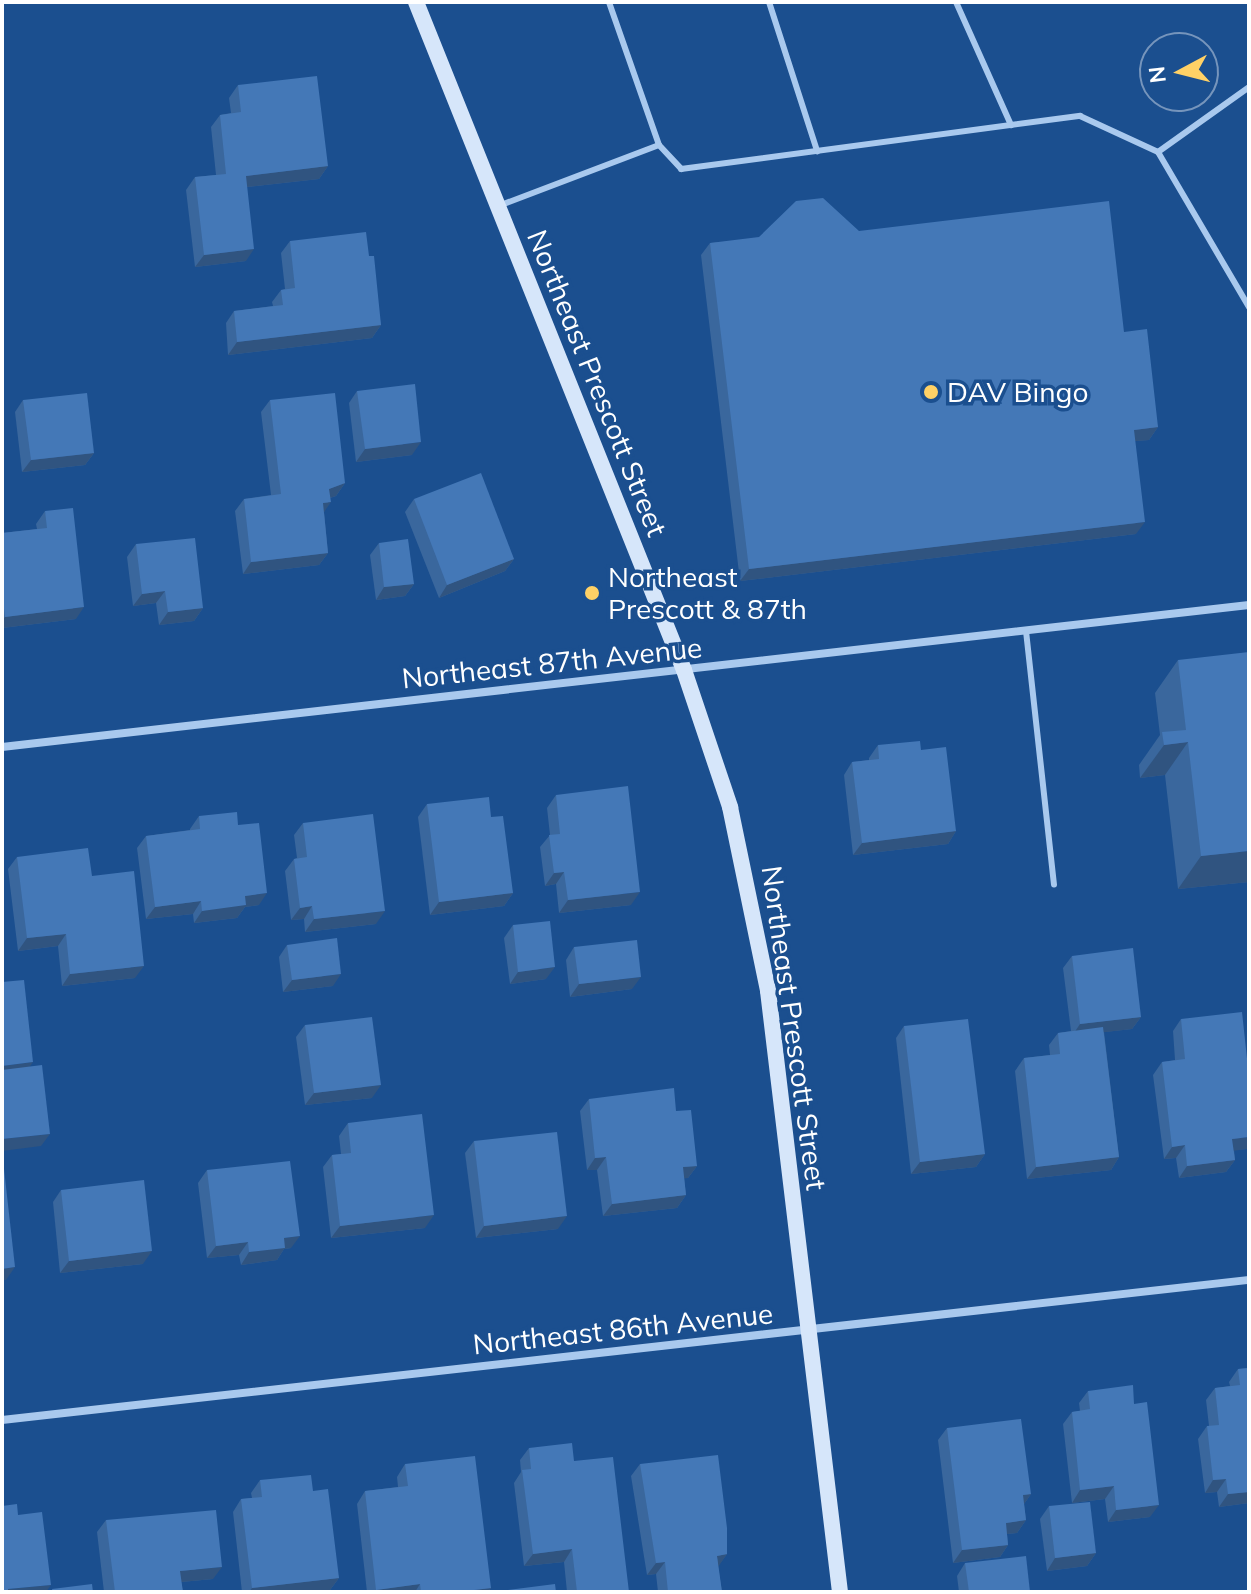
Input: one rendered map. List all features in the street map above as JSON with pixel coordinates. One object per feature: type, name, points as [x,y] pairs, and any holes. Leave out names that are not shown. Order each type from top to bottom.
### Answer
[{"type":"street","name":"Northeast Prescott Street","points":[[416,2],[684,670],[730,807],[750,891],[809,1330],[840,1592]]},
{"type":"street","name":"Northeast 87th Avenue","points":[[2,747],[1249,605]]},
{"type":"street","name":"Northeast 86th Avenue","points":[[2,1420],[1249,1280]]},
{"type":"lane","points":[[609,2],[659,145],[681,169],[1080,116],[1158,152],[1249,307]]},
{"type":"lane","points":[[769,2],[817,151]]},
{"type":"lane","points":[[956,2],[1011,125]]},
{"type":"lane","points":[[1158,152],[1249,87]]},
{"type":"lane","points":[[498,206],[659,145]]},
{"type":"lane","points":[[1026,631],[1054,884]]},
{"type":"building","points":[[317,76],[328,166],[246,176],[254,249],[204,255],[195,177],[226,174],[220,115],[241,112],[238,85]]},
{"type":"building","name":"DAV Bingo","points":[[823,198],[859,231],[1109,201],[1124,332],[1147,329],[1158,427],[1134,430],[1145,522],[749,569],[710,243],[759,237],[796,201]]},
{"type":"building","points":[[366,232],[369,256],[374,256],[381,325],[237,342],[234,311],[283,305],[281,290],[295,288],[290,241]]},
{"type":"building","points":[[415,384],[421,442],[365,449],[357,391]]},
{"type":"building","points":[[87,393],[94,453],[31,460],[23,400]]},
{"type":"building","points":[[335,393],[345,483],[329,489],[331,502],[323,503],[328,553],[251,562],[244,499],[281,494],[270,400]]},
{"type":"building","points":[[481,473],[514,559],[447,585],[414,499]]},
{"type":"building","points":[[73,508],[84,607],[5,617],[2,533],[47,528],[45,511]]},
{"type":"building","points":[[195,538],[203,608],[168,612],[165,591],[142,594],[136,544]]},
{"type":"building","points":[[408,539],[414,584],[384,587],[379,543]]},
{"type":"building","points":[[1249,652],[1249,851],[1201,856],[1188,742],[1164,745],[1162,732],[1186,730],[1178,660]]},
{"type":"building","points":[[920,741],[921,750],[946,747],[956,831],[862,843],[852,762],[879,759],[878,745]]},
{"type":"building","points":[[628,786],[640,892],[568,900],[564,872],[554,873],[549,835],[560,834],[556,795]]},
{"type":"building","points":[[489,797],[491,817],[503,816],[513,893],[439,902],[427,804]]},
{"type":"building","points":[[237,812],[238,825],[259,823],[267,893],[245,896],[246,905],[202,911],[201,901],[155,907],[146,836],[200,829],[199,816]]},
{"type":"building","points":[[373,814],[385,911],[314,919],[312,906],[300,908],[294,859],[307,857],[303,823]]},
{"type":"building","points":[[88,848],[92,876],[134,871],[144,966],[70,974],[66,934],[27,938],[17,857]]},
{"type":"building","points":[[550,921],[555,967],[518,972],[513,925]]},
{"type":"building","points":[[337,938],[341,974],[292,980],[287,945]]},
{"type":"building","points":[[637,940],[641,977],[579,984],[574,947]]},
{"type":"building","points":[[1133,948],[1141,1017],[1080,1024],[1072,956]]},
{"type":"building","points":[[24,980],[33,1062],[2,1066],[2,982]]},
{"type":"building","points":[[1242,1012],[1249,1077],[1249,1137],[1232,1139],[1235,1160],[1187,1166],[1185,1145],[1172,1147],[1162,1062],[1185,1059],[1181,1019]]},
{"type":"building","points":[[372,1017],[381,1085],[314,1093],[305,1025]]},
{"type":"building","points":[[968,1019],[985,1154],[920,1162],[904,1026]]},
{"type":"building","points":[[1103,1027],[1119,1157],[1036,1167],[1024,1058],[1060,1054],[1058,1033]]},
{"type":"building","points":[[42,1065],[50,1134],[2,1139],[2,1070]]},
{"type":"building","points":[[674,1088],[676,1111],[691,1110],[697,1166],[683,1167],[686,1195],[612,1204],[606,1157],[595,1158],[589,1099]]},
{"type":"building","points":[[422,1114],[434,1215],[340,1226],[332,1155],[351,1153],[348,1123]]},
{"type":"building","points":[[557,1132],[567,1216],[484,1226],[474,1141]]},
{"type":"building","points":[[290,1161],[300,1236],[284,1238],[285,1248],[249,1252],[248,1242],[216,1246],[207,1170]]},
{"type":"building","points":[[2,1169],[15,1267],[2,1269]]},
{"type":"building","points":[[144,1180],[152,1251],[69,1261],[61,1190]]},
{"type":"building","points":[[1249,1368],[1249,1492],[1228,1494],[1226,1479],[1213,1480],[1207,1426],[1219,1425],[1215,1388],[1240,1385],[1238,1369]]},
{"type":"building","points":[[1133,1385],[1134,1404],[1147,1402],[1159,1505],[1116,1510],[1114,1486],[1080,1490],[1072,1412],[1090,1409],[1088,1391]]},
{"type":"building","points":[[1021,1419],[1031,1494],[1023,1495],[1026,1520],[1006,1523],[1008,1545],[962,1550],[947,1428]]},
{"type":"building","points":[[572,1443],[574,1461],[613,1457],[629,1592],[577,1592],[572,1549],[533,1554],[522,1470],[531,1469],[529,1448]]},
{"type":"building","points":[[718,1455],[727,1528],[727,1554],[717,1556],[722,1592],[668,1592],[665,1562],[656,1563],[640,1464]]},
{"type":"building","points":[[475,1456],[491,1588],[421,1592],[420,1584],[376,1590],[365,1491],[408,1486],[405,1464]]},
{"type":"building","points":[[311,1475],[313,1491],[328,1489],[339,1578],[252,1588],[241,1499],[262,1497],[260,1480]]},
{"type":"building","points":[[1090,1502],[1096,1553],[1055,1558],[1049,1506]]},
{"type":"building","points":[[17,1504],[18,1515],[42,1512],[51,1585],[2,1592],[2,1506]]},
{"type":"building","points":[[216,1510],[222,1567],[180,1571],[183,1592],[115,1592],[106,1520]]},
{"type":"building","points":[[1026,1556],[1030,1592],[969,1592],[965,1563]]},
{"type":"building","points":[[92,1584],[93,1592],[53,1592],[52,1589]]},
{"type":"building","points":[[555,1584],[556,1592],[500,1592],[500,1591]]},
{"type":"place","name":"DAV Bingo","points":[[931,392]]},
{"type":"place","name":"Northeast Prescott & 87th","points":[[592,593]]}]
